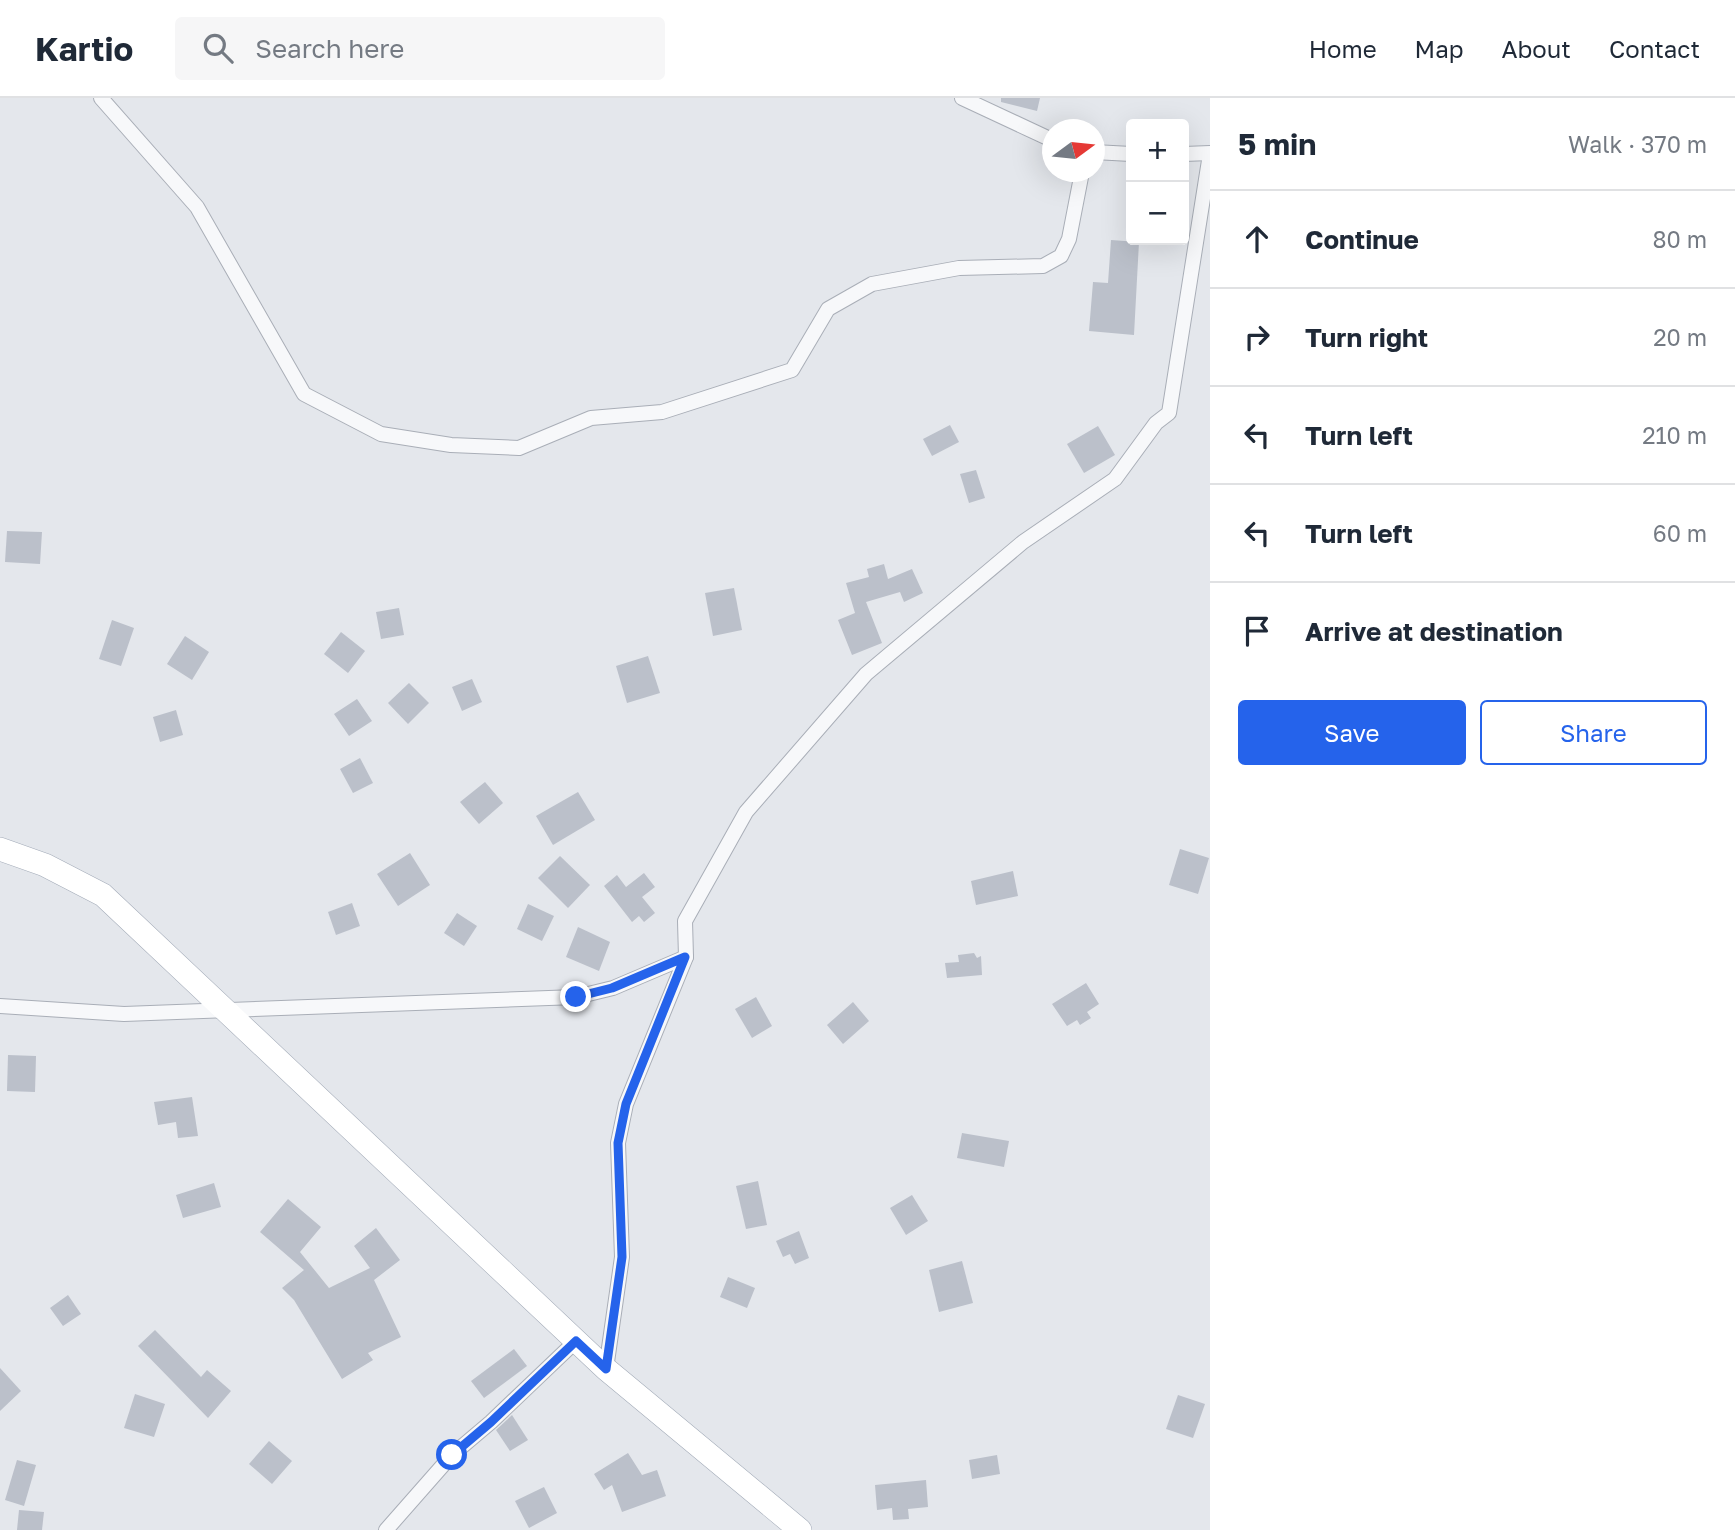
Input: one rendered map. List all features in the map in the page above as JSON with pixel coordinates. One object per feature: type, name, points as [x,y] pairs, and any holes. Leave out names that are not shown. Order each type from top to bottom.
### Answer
[{"type":"main road","points":[[0,849],[45,865],[103,895],[606,1369],[800,1530]]},
{"type":"street","points":[[101,98],[197,206],[304,394],[381,433],[451,445],[519,448],[591,418],[662,412],[792,370],[828,309],[872,284],[959,268],[1043,266],[1061,257],[1069,239],[1080,182]]},
{"type":"street","points":[[962,98],[1042,135]]},
{"type":"street","points":[[1105,153],[1126,154]]},
{"type":"street","points":[[606,1369],[622,1257],[618,1143],[626,1104],[685,957],[685,921],[746,812],[866,674],[1023,542],[1115,479],[1156,422],[1169,413],[1210,153],[1189,154]]},
{"type":"street","points":[[0,1006],[124,1014],[576,997],[612,988],[685,957]]},
{"type":"street","points":[[386,1530],[452,1455],[491,1422],[576,1341]]},
{"type":"building","points":[[1001,98],[1040,98],[1037,111],[1001,102]]},
{"type":"building","points":[[1111,240],[1126,241],[1126,245],[1139,245],[1134,335],[1089,331],[1093,282],[1108,283]]},
{"type":"building","points":[[950,425],[959,442],[932,456],[923,439]]},
{"type":"building","points":[[1098,426],[1115,455],[1084,473],[1067,444]]},
{"type":"building","points":[[976,470],[985,498],[969,503],[960,474]]},
{"type":"building","points":[[7,531],[42,532],[40,564],[5,562]]},
{"type":"building","points":[[884,564],[888,579],[912,569],[923,593],[904,602],[900,592],[866,602],[882,643],[852,655],[838,620],[855,613],[846,583],[869,577],[867,569]]},
{"type":"building","points":[[734,588],[742,630],[713,636],[705,593]]},
{"type":"building","points":[[399,608],[404,635],[381,639],[376,612]]},
{"type":"building","points":[[112,620],[134,628],[121,666],[99,659]]},
{"type":"building","points":[[341,632],[365,651],[348,673],[324,654]]},
{"type":"building","points":[[185,636],[209,652],[192,680],[167,664]]},
{"type":"building","points":[[648,656],[660,693],[627,703],[616,666]]},
{"type":"building","points":[[472,679],[482,702],[462,711],[452,687]]},
{"type":"building","points":[[409,683],[429,703],[408,724],[388,703]]},
{"type":"building","points":[[357,699],[372,721],[349,736],[334,714]]},
{"type":"building","points":[[176,710],[183,735],[160,742],[153,717]]},
{"type":"building","points":[[360,758],[373,783],[353,793],[340,769]]},
{"type":"building","points":[[485,782],[503,803],[479,824],[460,802]]},
{"type":"building","points":[[578,792],[595,820],[553,845],[536,816]]},
{"type":"building","points":[[1180,849],[1209,858],[1198,894],[1169,885]]},
{"type":"building","points":[[410,853],[430,885],[398,906],[377,874]]},
{"type":"building","points":[[560,856],[590,885],[568,908],[538,878]]},
{"type":"building","points":[[1013,871],[1018,896],[976,905],[971,881]]},
{"type":"building","points":[[644,873],[655,887],[642,897],[655,913],[644,922],[639,916],[632,922],[604,886],[617,875],[626,887]]},
{"type":"building","points":[[352,903],[360,926],[336,935],[328,912]]},
{"type":"building","points":[[528,904],[554,916],[542,941],[517,929]]},
{"type":"building","points":[[457,913],[477,926],[464,946],[444,933]]},
{"type":"building","points":[[578,927],[610,942],[599,971],[566,957]]},
{"type":"building","points":[[974,953],[977,958],[981,956],[982,975],[947,978],[945,963],[959,962],[958,955]]},
{"type":"building","points":[[1086,983],[1099,1004],[1087,1012],[1091,1018],[1080,1025],[1077,1020],[1067,1026],[1052,1004]]},
{"type":"building","points":[[756,997],[772,1026],[752,1038],[735,1009]]},
{"type":"building","points":[[853,1002],[869,1021],[843,1044],[827,1025]]},
{"type":"building","points":[[8,1055],[36,1056],[35,1092],[7,1091]]},
{"type":"building","points":[[192,1097],[198,1136],[178,1138],[176,1122],[158,1125],[154,1102]]},
{"type":"building","points":[[962,1133],[1009,1141],[1004,1167],[957,1158]]},
{"type":"building","points":[[758,1181],[767,1225],[746,1229],[736,1186]]},
{"type":"building","points":[[214,1183],[221,1207],[183,1218],[176,1195]]},
{"type":"building","points":[[912,1195],[928,1221],[906,1235],[890,1208]]},
{"type":"building","points":[[288,1199],[321,1227],[300,1252],[329,1288],[370,1268],[354,1246],[376,1228],[400,1260],[374,1280],[401,1337],[368,1353],[373,1360],[342,1379],[294,1300],[282,1288],[304,1270],[260,1232]]},
{"type":"building","points":[[799,1231],[809,1258],[795,1264],[790,1254],[783,1257],[776,1241]]},
{"type":"building","points":[[962,1261],[973,1303],[939,1312],[929,1270]]},
{"type":"building","points":[[728,1277],[755,1288],[747,1308],[720,1297]]},
{"type":"building","points":[[68,1295],[81,1314],[63,1326],[50,1308]]},
{"type":"building","points":[[155,1330],[201,1377],[207,1370],[231,1391],[208,1418],[138,1346]]},
{"type":"building","points":[[514,1349],[527,1366],[484,1398],[471,1381]]},
{"type":"building","points":[[0,1368],[21,1391],[0,1411]]},
{"type":"building","points":[[135,1394],[165,1404],[154,1437],[124,1428]]},
{"type":"building","points":[[1178,1395],[1205,1404],[1193,1438],[1166,1429]]},
{"type":"building","points":[[512,1415],[528,1440],[510,1451],[496,1430]]},
{"type":"building","points":[[269,1441],[292,1461],[272,1484],[249,1464]]},
{"type":"building","points":[[628,1453],[642,1475],[657,1470],[666,1496],[622,1512],[612,1485],[604,1490],[594,1474]]},
{"type":"building","points":[[997,1455],[1000,1474],[972,1479],[969,1460]]},
{"type":"building","points":[[17,1460],[36,1465],[24,1506],[5,1500]]},
{"type":"building","points":[[926,1480],[928,1507],[908,1509],[909,1519],[893,1520],[892,1508],[877,1510],[875,1485]]},
{"type":"building","points":[[544,1487],[557,1513],[529,1528],[515,1501]]},
{"type":"building","points":[[19,1510],[44,1512],[42,1530],[17,1530]]},
{"type":"route","points":[[452,1455],[491,1422],[576,1341],[606,1369],[622,1257],[618,1143],[626,1104],[685,957],[612,988],[576,997]]}]
